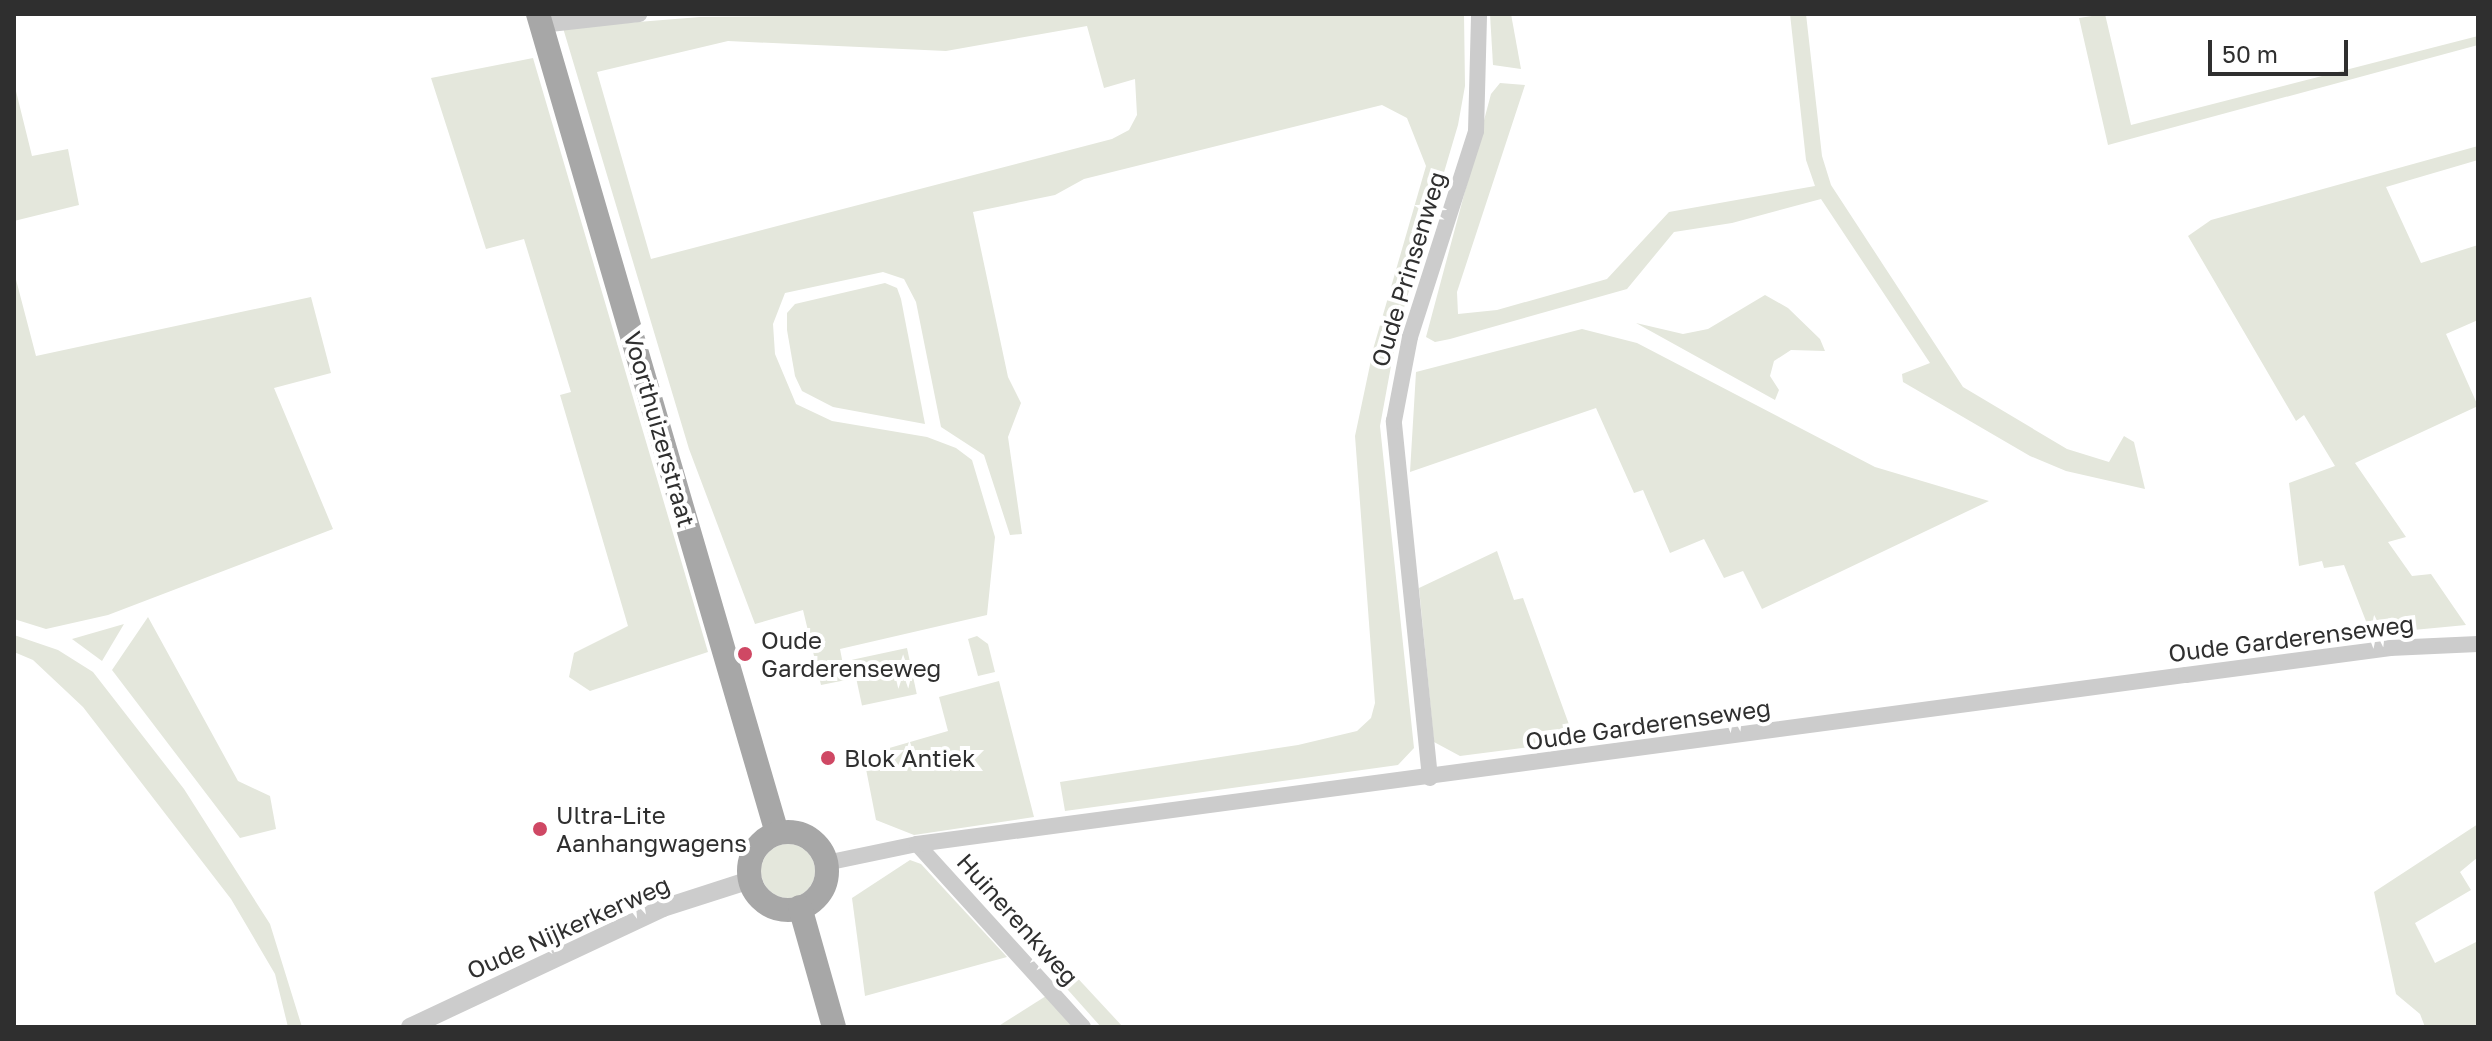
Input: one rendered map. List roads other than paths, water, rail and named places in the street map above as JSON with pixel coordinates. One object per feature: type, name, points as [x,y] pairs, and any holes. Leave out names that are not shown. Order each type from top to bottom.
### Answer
[{"type":"main road","name":"Voorthuizerstraat","points":[[540,20],[777,833]]},
{"type":"main road","points":[[777,833],[802,834],[821,851],[826,863],[821,890],[800,907],[773,907],[758,896],[750,880],[756,848],[777,833]]},
{"type":"main road","points":[[800,907],[834,1027]]},
{"type":"street","name":"Voorthuizerstraat","points":[[540,20],[639,14]]},
{"type":"street","name":"Oude Prinsenweg","points":[[1430,778],[1394,421],[1410,337],[1476,131],[1479,14]]},
{"type":"street","name":"Oude Garderenseweg","points":[[826,863],[917,844],[2390,648],[2478,644]]},
{"type":"street","name":"Huinerenkweg","points":[[917,844],[1083,1027]]},
{"type":"street","name":"Oude Nijkerkerweg","points":[[410,1027],[663,908],[750,880]]},
{"type":"place","name":"Oude Garderenseweg","points":[[745,654]]},
{"type":"place","name":"Blok Antiek","points":[[828,758]]},
{"type":"place","name":"Ultra-Lite Aanhangwagens","points":[[540,829]]}]
